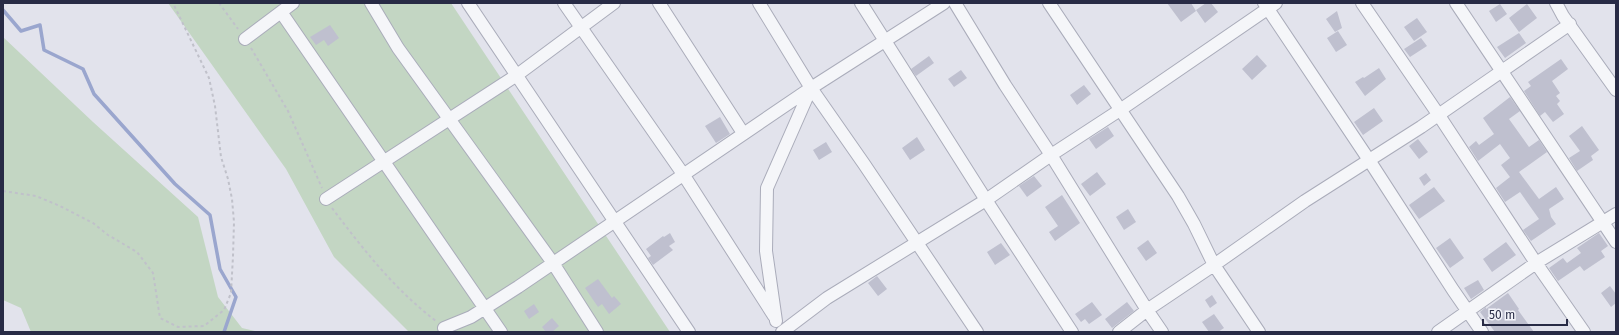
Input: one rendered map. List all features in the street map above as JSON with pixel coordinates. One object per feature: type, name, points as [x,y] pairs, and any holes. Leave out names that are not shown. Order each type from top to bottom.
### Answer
[{"type":"street","points":[[245,39],[294,3]]},
{"type":"street","points":[[371,3],[398,48],[553,263],[597,332]]},
{"type":"street","points":[[468,3],[689,332]]},
{"type":"street","points":[[564,3],[683,174],[783,332],[827,298],[986,200],[1051,154],[1120,110],[1269,5],[1482,332]]},
{"type":"street","points":[[326,199],[517,75],[614,3]]},
{"type":"street","points":[[659,3],[743,133]]},
{"type":"street","points":[[759,3],[811,88],[977,332]]},
{"type":"street","points":[[861,3],[1072,332]]},
{"type":"street","points":[[444,328],[471,317],[485,308],[616,222],[743,133],[944,3]]},
{"type":"street","points":[[955,3],[1004,85],[1051,154],[1146,310],[1162,332]]},
{"type":"street","points":[[1049,3],[1178,196],[1194,224],[1214,265],[1259,332]]},
{"type":"street","points":[[1362,3],[1584,332]]},
{"type":"street","points":[[1456,3],[1616,242]]},
{"type":"street","points":[[1556,3],[1616,90]]},
{"type":"street","points":[[281,12],[501,332]]},
{"type":"street","points":[[1119,332],[1146,310],[1214,265],[1305,200],[1369,160],[1570,24]]},
{"type":"street","points":[[776,321],[766,251],[767,188],[811,88]]},
{"type":"street","points":[[1438,332],[1536,263],[1616,214]]},
{"type":"path","points":[[3,191],[36,196],[60,206],[93,223],[108,235],[137,252],[153,273],[160,318],[178,327],[204,326],[224,310],[231,293],[234,222],[232,199],[221,157],[209,78],[173,3]]},
{"type":"path","points":[[219,3],[245,39],[288,111],[326,199],[371,259],[423,311],[444,328]]},
{"type":"green space","points":[[168,3],[451,3],[670,332],[409,332],[334,257],[286,169]]},
{"type":"green space","points":[[3,37],[93,122],[198,217],[218,297],[242,328],[259,332],[31,332],[21,308],[3,300]]},
{"type":"building","points":[[1167,3],[1191,3],[1196,11],[1181,22]]},
{"type":"building","points":[[1206,3],[1211,3],[1218,12],[1205,23],[1196,10]]},
{"type":"building","points":[[1500,4],[1507,14],[1496,22],[1489,11]]},
{"type":"building","points":[[1527,4],[1537,18],[1519,32],[1509,18]]},
{"type":"building","points":[[1337,11],[1342,28],[1335,32],[1326,19]]},
{"type":"building","points":[[1417,18],[1427,32],[1414,41],[1404,27]]},
{"type":"building","points":[[330,25],[339,38],[328,46],[324,40],[316,45],[310,37]]},
{"type":"building","points":[[1338,31],[1347,45],[1336,52],[1327,38]]},
{"type":"building","points":[[1519,33],[1526,43],[1505,58],[1497,47]]},
{"type":"building","points":[[1421,38],[1427,46],[1410,57],[1404,49]]},
{"type":"building","points":[[1257,55],[1267,66],[1252,80],[1242,69]]},
{"type":"building","points":[[929,56],[934,63],[916,76],[911,69]]},
{"type":"building","points":[[1561,59],[1568,69],[1552,81],[1560,93],[1556,96],[1560,101],[1557,104],[1564,114],[1553,122],[1545,112],[1540,116],[1524,91],[1531,86],[1528,82]]},
{"type":"building","points":[[1379,68],[1386,79],[1365,96],[1355,82]]},
{"type":"building","points":[[961,70],[967,78],[954,87],[948,79]]},
{"type":"building","points":[[1084,85],[1091,94],[1077,105],[1070,95]]},
{"type":"building","points":[[1510,97],[1520,111],[1509,119],[1529,147],[1539,140],[1547,152],[1519,172],[1539,199],[1556,187],[1564,199],[1549,209],[1551,217],[1556,224],[1531,241],[1523,230],[1539,219],[1520,192],[1505,202],[1496,188],[1510,177],[1501,165],[1510,158],[1500,144],[1478,161],[1469,147],[1476,141],[1479,145],[1494,134],[1483,118]]},
{"type":"building","points":[[1374,108],[1383,121],[1363,135],[1354,122]]},
{"type":"building","points":[[720,117],[730,134],[716,143],[705,126]]},
{"type":"building","points":[[1582,126],[1599,150],[1591,156],[1593,160],[1577,171],[1569,158],[1580,151],[1569,136]]},
{"type":"building","points":[[1108,127],[1114,136],[1096,149],[1089,139]]},
{"type":"building","points":[[917,137],[925,150],[910,160],[902,148]]},
{"type":"building","points":[[1418,139],[1428,152],[1419,159],[1409,146]]},
{"type":"building","points":[[826,142],[832,152],[819,160],[813,150]]},
{"type":"building","points":[[1097,172],[1106,184],[1090,196],[1081,184]]},
{"type":"building","points":[[1426,173],[1431,180],[1424,186],[1419,178]]},
{"type":"building","points":[[1034,176],[1042,186],[1027,197],[1019,186]]},
{"type":"building","points":[[1434,187],[1445,201],[1419,219],[1409,205]]},
{"type":"building","points":[[1062,195],[1080,223],[1055,241],[1049,232],[1058,226],[1045,207]]},
{"type":"building","points":[[1128,209],[1136,222],[1124,230],[1116,217]]},
{"type":"building","points":[[670,233],[675,242],[669,246],[673,250],[653,265],[648,258],[651,256],[646,249],[663,236],[664,237]]},
{"type":"building","points":[[1599,233],[1608,246],[1601,251],[1605,257],[1584,271],[1580,266],[1558,281],[1549,268],[1563,258],[1567,263],[1581,253],[1577,248]]},
{"type":"building","points":[[1450,238],[1464,258],[1450,268],[1436,248]]},
{"type":"building","points":[[1148,240],[1157,253],[1146,261],[1137,248]]},
{"type":"building","points":[[1506,242],[1516,255],[1492,272],[1483,259]]},
{"type":"building","points":[[1001,243],[1010,255],[995,265],[987,252]]},
{"type":"building","points":[[877,276],[887,289],[878,296],[868,283]]},
{"type":"building","points":[[598,279],[612,298],[614,296],[621,304],[609,314],[602,304],[598,307],[585,288]]},
{"type":"building","points":[[1478,280],[1484,290],[1471,299],[1464,288]]},
{"type":"building","points":[[1610,286],[1616,294],[1616,303],[1611,307],[1601,293]]},
{"type":"building","points":[[1508,293],[1534,332],[1495,332],[1480,312]]},
{"type":"building","points":[[1212,295],[1217,303],[1210,308],[1205,300]]},
{"type":"building","points":[[1092,302],[1102,315],[1089,324],[1085,319],[1081,322],[1075,314]]},
{"type":"building","points":[[1127,302],[1134,311],[1112,328],[1105,319]]},
{"type":"building","points":[[534,304],[539,312],[529,319],[524,311]]},
{"type":"building","points":[[1214,314],[1224,328],[1218,332],[1209,332],[1202,322]]},
{"type":"building","points":[[552,318],[559,326],[552,332],[546,332],[542,327]]},
{"type":"waterway","points":[[3,10],[21,31],[40,25],[44,50],[83,69],[94,94],[175,184],[210,215],[220,269],[236,297],[224,332]]}]
